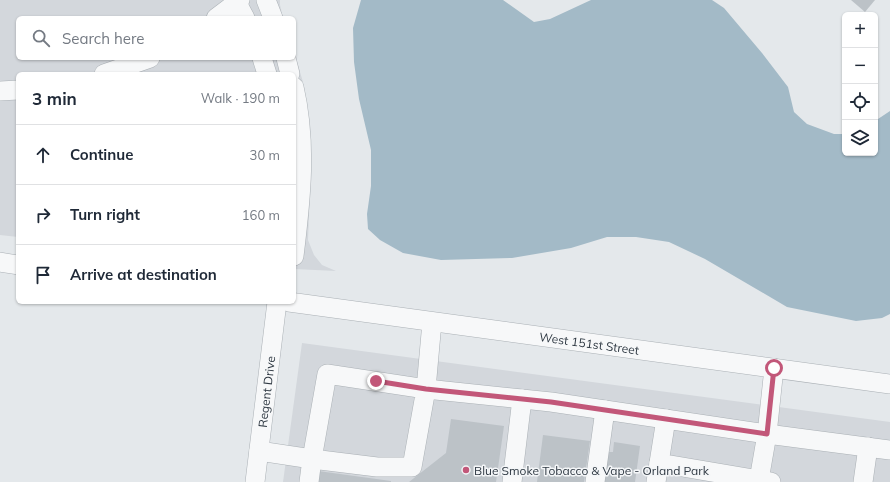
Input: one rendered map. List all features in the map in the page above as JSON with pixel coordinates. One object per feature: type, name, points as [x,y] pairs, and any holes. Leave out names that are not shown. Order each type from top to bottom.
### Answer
[{"type":"street","points":[[266,0],[272,16]]},
{"type":"street","points":[[220,16],[240,7]]},
{"type":"street","points":[[110,72],[144,60]]},
{"type":"street","points":[[263,60],[266,72]]},
{"type":"street","points":[[286,60],[290,72]]},
{"type":"street","points":[[0,91],[16,90]]},
{"type":"street","points":[[296,97],[302,144],[302,171],[296,235]]},
{"type":"street","points":[[0,262],[16,265]]},
{"type":"street","name":"West 151st Street","points":[[296,303],[890,384]]},
{"type":"street","name":"Regent Drive","points":[[255,482],[277,304]]},
{"type":"street","points":[[259,451],[376,467],[412,467],[426,389],[432,322]]},
{"type":"street","points":[[659,464],[766,481],[767,434],[774,368]]},
{"type":"street","points":[[309,482],[327,374],[426,389],[522,399],[890,450]]},
{"type":"street","points":[[512,482],[522,399]]},
{"type":"street","points":[[596,482],[604,410]]},
{"type":"street","points":[[656,482],[666,419]]},
{"type":"street","points":[[863,482],[868,447]]},
{"type":"shaded area","points":[[0,0],[280,0],[283,16],[16,16],[16,60],[296,60],[296,59],[303,82],[310,136],[311,168],[308,240],[314,255],[322,265],[336,271],[296,269],[296,72],[16,72],[16,237],[0,235]]},
{"type":"shaded area","points":[[302,343],[890,422],[890,482],[283,482]]},
{"type":"water","points":[[361,0],[503,0],[534,22],[550,19],[591,0],[712,0],[724,8],[788,87],[794,112],[807,124],[834,134],[842,134],[842,156],[878,156],[878,119],[890,111],[890,314],[882,318],[856,321],[787,307],[705,259],[669,242],[636,237],[607,237],[571,248],[512,258],[441,260],[403,253],[380,240],[368,229],[367,214],[371,186],[371,150],[359,99],[354,62],[353,28]]},
{"type":"building","points":[[851,0],[875,0],[865,12]]},
{"type":"building","points":[[451,419],[504,426],[496,482],[409,482],[446,453]]},
{"type":"building","points":[[543,435],[590,441],[584,482],[537,482]]},
{"type":"building","points":[[614,442],[640,446],[635,482],[602,482],[606,452],[613,452]]},
{"type":"building","points":[[318,471],[391,481],[391,482],[316,482]]},
{"type":"place","name":"Blue Smoke Tobacco & Vape - Orland Park","points":[[466,470]]},
{"type":"route","points":[[376,381],[426,389],[551,402],[767,434],[774,368]]}]
